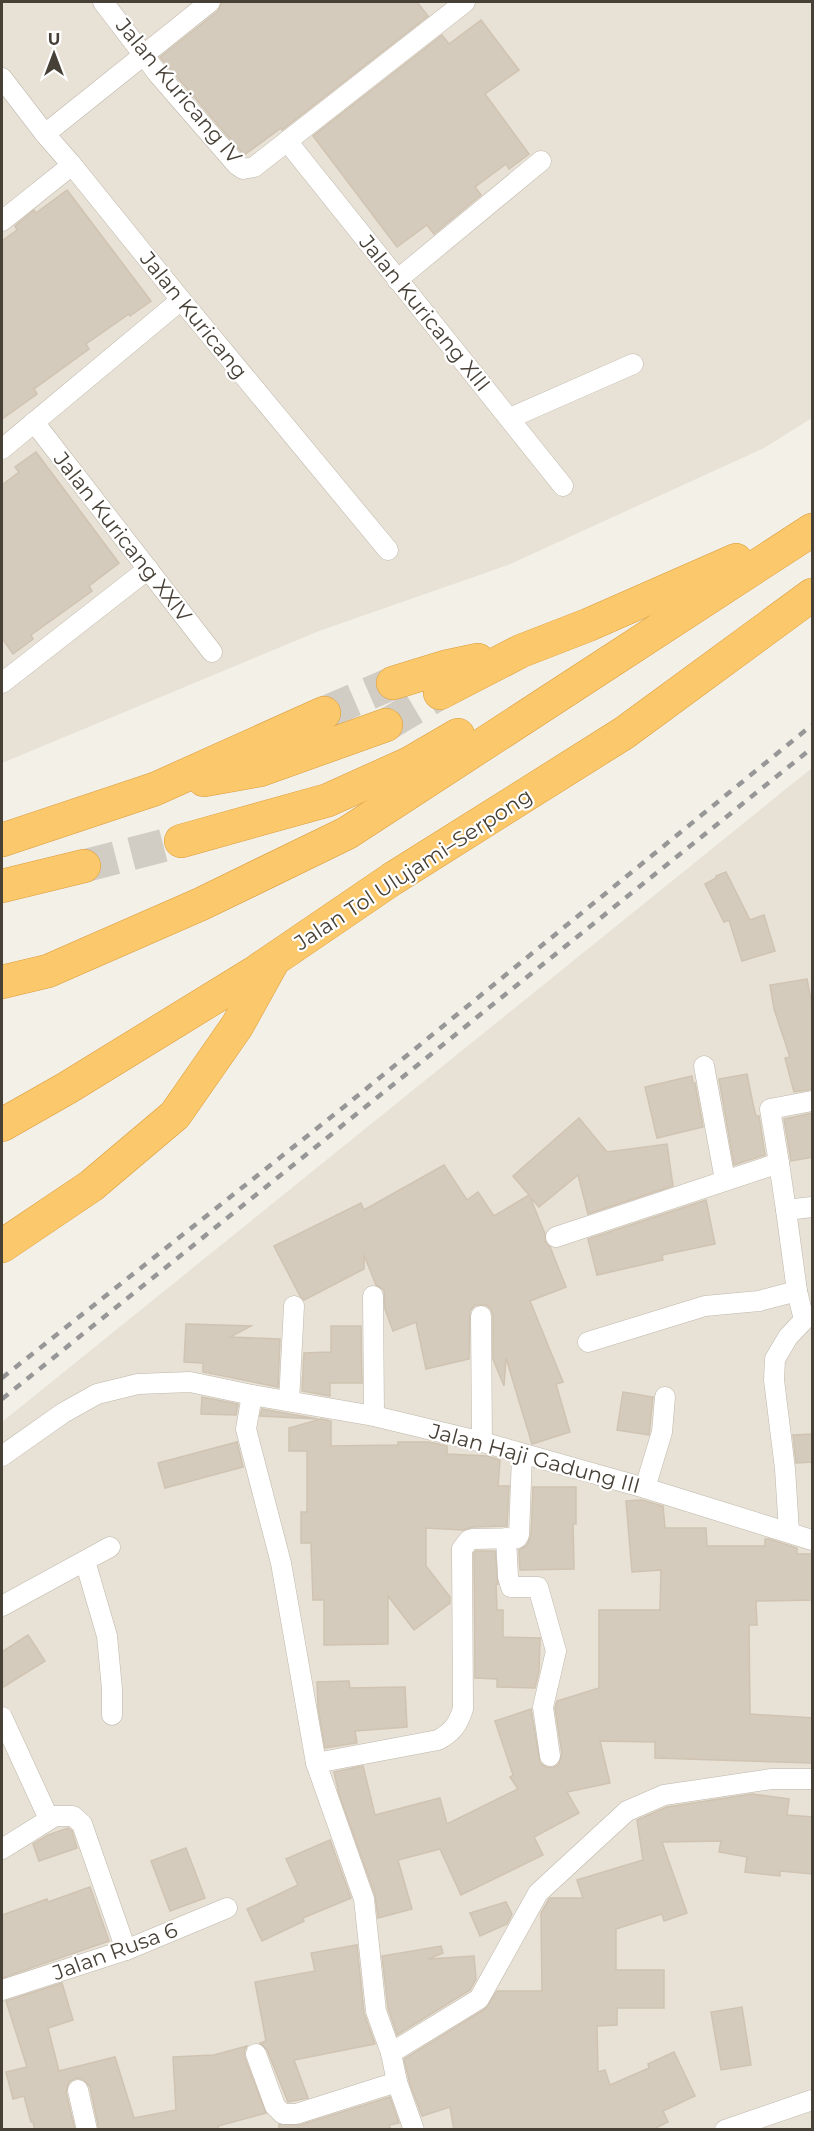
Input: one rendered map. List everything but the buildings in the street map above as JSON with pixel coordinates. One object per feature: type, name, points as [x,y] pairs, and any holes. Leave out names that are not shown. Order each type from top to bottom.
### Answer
[{"type":"highway","points":[[440,693],[521,651],[709,573],[813,521]]},
{"type":"highway","points":[[2,982],[48,970],[190,909],[346,832],[813,531]]},
{"type":"highway","points":[[181,841],[328,800],[410,763],[552,679],[709,573]]},
{"type":"highway","name":"Jalan Tol Ulujami–Serpong","points":[[2,1125],[67,1088],[273,961],[392,879],[624,733],[813,596]]},
{"type":"highway","points":[[393,683],[445,667],[521,651]]},
{"type":"highway","points":[[2,840],[155,789],[324,714]]},
{"type":"highway","points":[[155,789],[260,770],[386,725]]},
{"type":"highway","points":[[2,886],[84,866]]},
{"type":"highway","points":[[2,1246],[91,1186],[175,1115],[237,1026],[273,961]]},
{"type":"street","name":"Jalan Kuricang IV","points":[[103,2],[158,74],[237,165],[243,169],[254,167],[287,141]]},
{"type":"street","points":[[45,134],[210,2]]},
{"type":"street","points":[[287,141],[465,2]]},
{"type":"street","name":"Jalan Kuricang","points":[[2,78],[45,134],[388,550]]},
{"type":"street","name":"Jalan Kuricang XIII","points":[[287,141],[563,486]]},
{"type":"street","points":[[398,280],[541,161]]},
{"type":"street","points":[[2,221],[72,165]]},
{"type":"street","points":[[2,449],[181,300]]},
{"type":"street","points":[[510,418],[633,364]]},
{"type":"street","name":"Jalan Kuricang XXIV","points":[[34,422],[212,652]]},
{"type":"street","points":[[2,683],[148,568]]},
{"type":"street","points":[[704,1066],[724,1180]]},
{"type":"street","points":[[789,1531],[785,1469],[774,1380],[775,1359],[788,1337],[808,1319],[797,1291],[770,1109],[813,1101]]},
{"type":"street","points":[[556,1237],[724,1180],[779,1164]]},
{"type":"street","points":[[787,1216],[813,1207]]},
{"type":"street","points":[[588,1342],[705,1306],[759,1301],[797,1291]]},
{"type":"street","points":[[373,1296],[374,1416]]},
{"type":"street","points":[[289,1401],[294,1306]]},
{"type":"street","points":[[481,1316],[482,1442]]},
{"type":"street","name":"Jalan Haji Gadung III","points":[[2,1456],[63,1413],[97,1394],[138,1384],[190,1382],[374,1416],[482,1442],[645,1488],[813,1540]]},
{"type":"street","points":[[252,1395],[246,1429],[281,1563],[316,1763],[364,1899],[376,2011],[414,2130]]},
{"type":"street","points":[[645,1488],[662,1432],[664,1397]]},
{"type":"street","points":[[316,1763],[438,1740],[451,1733],[459,1722],[463,1709],[462,1549],[469,1540],[517,1538],[521,1529],[522,1455]]},
{"type":"street","points":[[506,1538],[508,1577],[511,1587],[538,1587],[556,1651],[543,1707],[550,1756]]},
{"type":"street","points":[[2,1606],[110,1547]]},
{"type":"street","points":[[85,1561],[107,1636],[112,1715]]},
{"type":"street","points":[[2,1717],[49,1819]]},
{"type":"street","points":[[390,2053],[479,2000],[538,1893],[627,1811],[664,1795],[772,1779],[813,1779]]},
{"type":"street","points":[[2,1849],[55,1815],[72,1816],[82,1824],[126,1950]]},
{"type":"street","name":"Jalan Rusa 6","points":[[2,1990],[126,1950],[227,1908]]},
{"type":"street","points":[[256,2054],[275,2106],[283,2114],[296,2114],[397,2082]]},
{"type":"street","points":[[78,2090],[87,2130]]},
{"type":"street","points":[[725,2130],[813,2100]]},
{"type":"shaded area","points":[[2,2],[812,2],[812,418],[764,448],[508,565],[319,631],[2,763]]},
{"type":"shaded area","points":[[812,768],[812,2129],[2,2129],[2,1422]]},
{"type":"tunnel","points":[[324,713],[393,683]]},
{"type":"tunnel","points":[[386,725],[440,693]]},
{"type":"tunnel","points":[[84,866],[181,841]]},
{"type":"railway","points":[[2,1378],[345,1106],[812,725]]},
{"type":"railway","points":[[2,1399],[812,748]]}]
